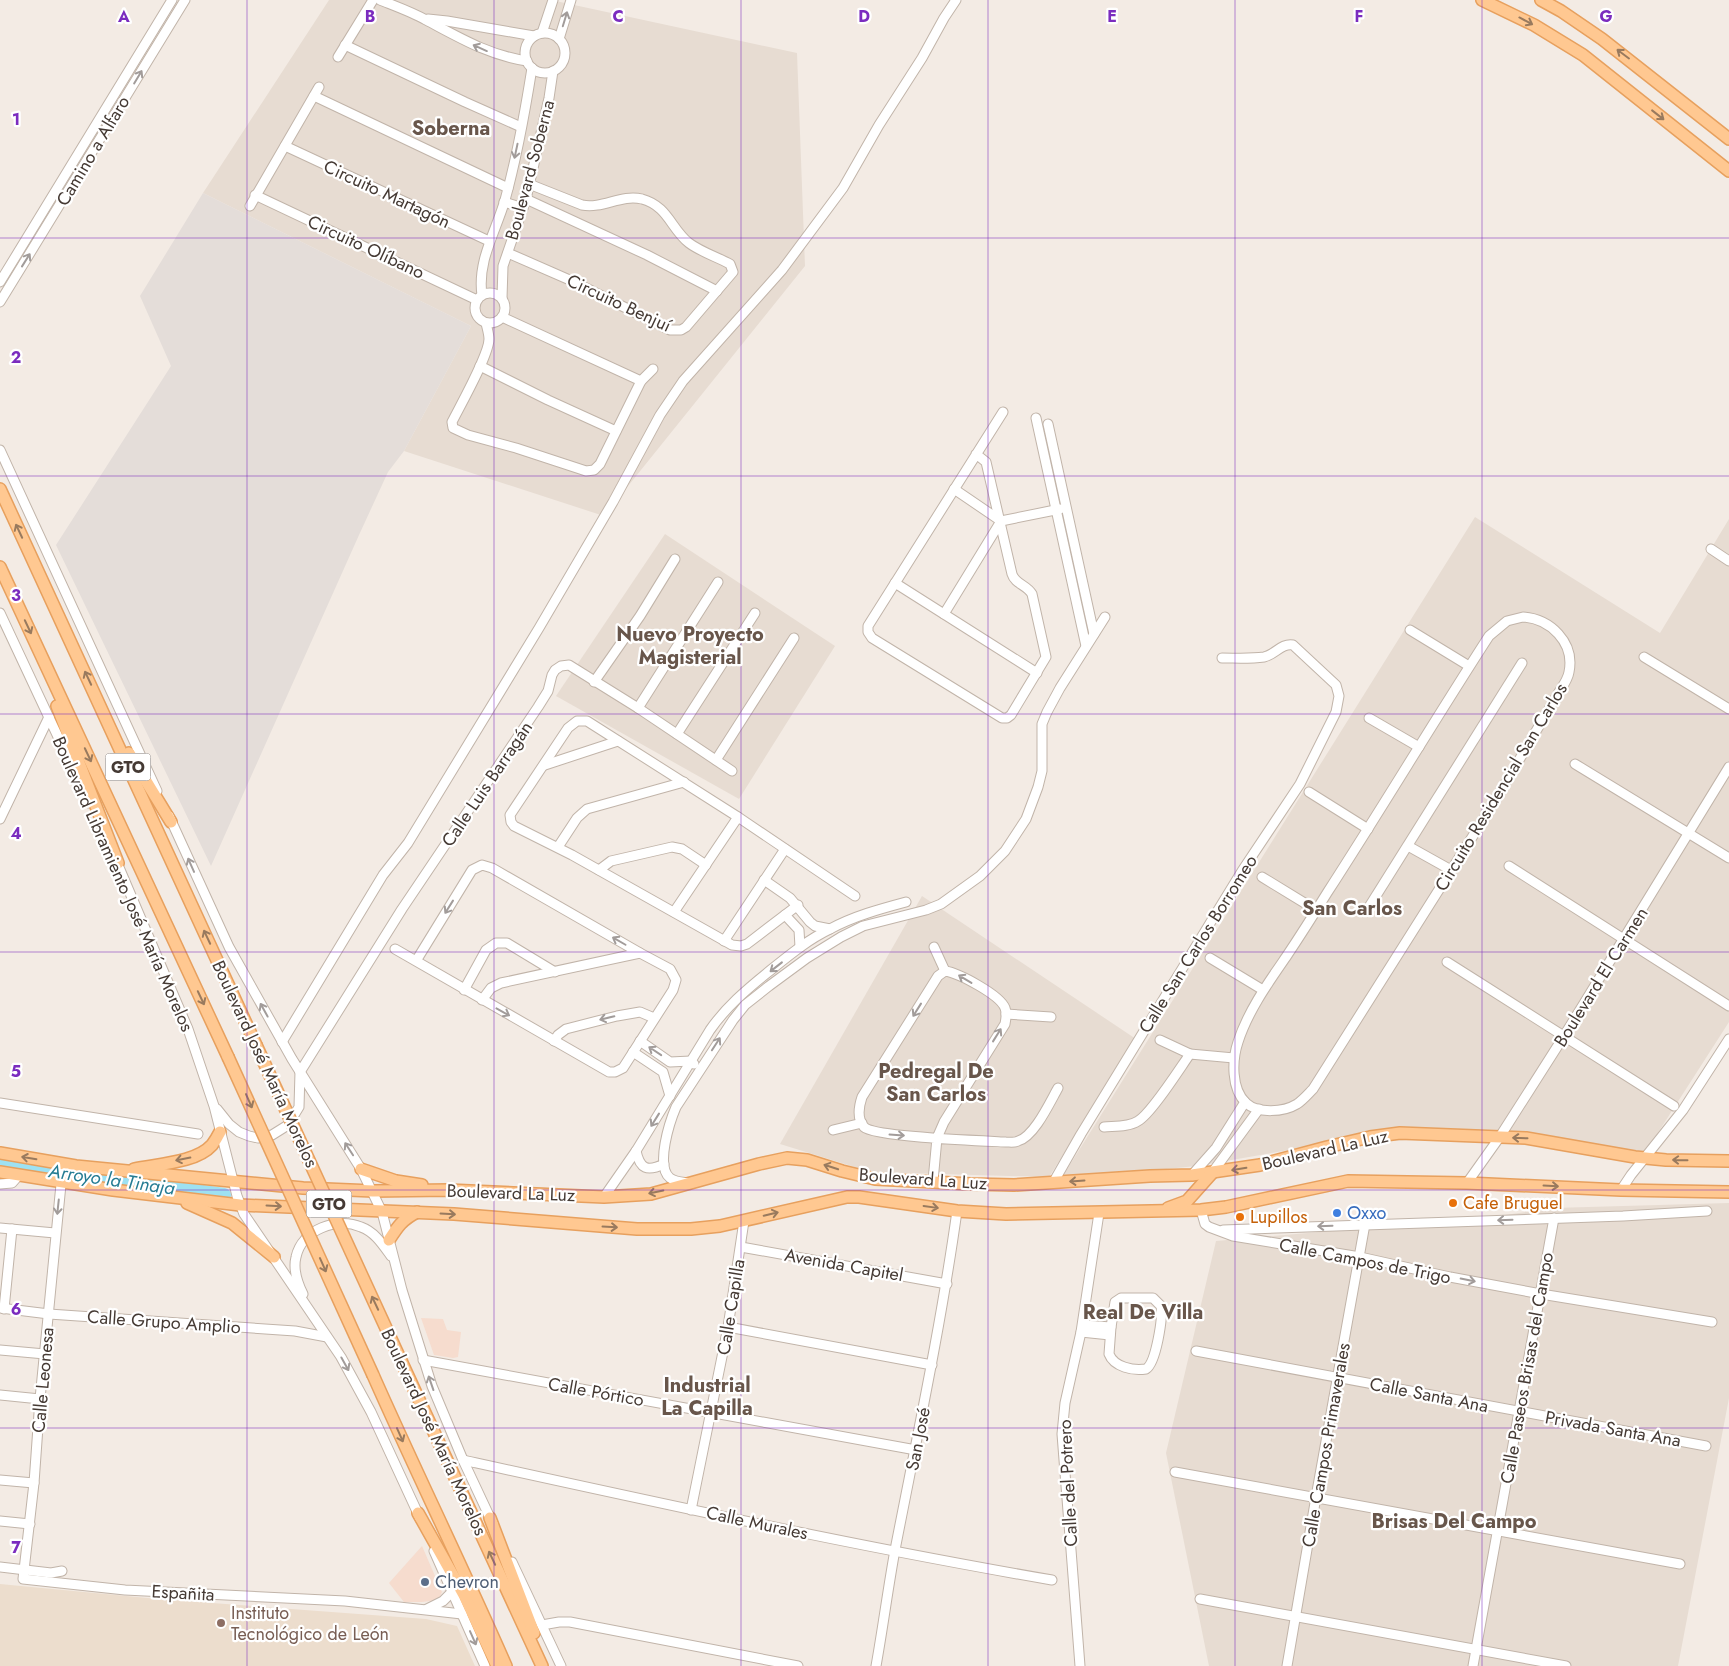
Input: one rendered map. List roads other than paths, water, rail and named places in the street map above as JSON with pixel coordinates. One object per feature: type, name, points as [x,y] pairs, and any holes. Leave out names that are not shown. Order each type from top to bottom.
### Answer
[{"type":"main road","points":[[1482,0],[1534,25],[1583,55],[1729,171]]},
{"type":"main road","points":[[1541,0],[1561,11],[1602,39],[1729,139]]},
{"type":"main road","name":"Boulevard José María Morelos","points":[[0,489],[543,1666]]},
{"type":"main road","name":"Boulevard José María Morelos","points":[[0,567],[228,1057],[417,1474],[479,1603],[506,1666]]},
{"type":"main road","points":[[52,680],[58,708],[118,863]]},
{"type":"main road","points":[[102,709],[171,822]]},
{"type":"main road","points":[[125,1171],[189,1158],[202,1153],[212,1145],[220,1132]]},
{"type":"main road","name":"Boulevard La Luz","points":[[0,1172],[19,1175],[125,1171],[303,1188],[373,1191],[448,1190],[604,1197],[651,1194],[787,1158],[807,1160],[850,1173],[875,1178],[1014,1185],[1212,1173],[1260,1165],[1327,1147],[1388,1134],[1416,1133],[1538,1140],[1644,1158],[1729,1161]]},
{"type":"main road","name":"Boulevard La Luz","points":[[0,1153],[62,1173],[174,1198],[240,1205],[418,1212],[637,1229],[691,1229],[744,1221],[847,1197],[957,1211],[1006,1214],[1201,1210],[1226,1207],[1348,1182],[1467,1183],[1621,1190],[1729,1192]]},
{"type":"main road","points":[[362,1169],[396,1181],[448,1190]]},
{"type":"main road","points":[[1157,1211],[1188,1201],[1212,1173]]},
{"type":"main road","points":[[1192,1175],[1197,1180],[1201,1210]]},
{"type":"main road","points":[[874,1199],[875,1178]]},
{"type":"main road","points":[[174,1198],[232,1222],[274,1257]]},
{"type":"main road","points":[[389,1240],[398,1225],[405,1218],[418,1212]]},
{"type":"main road","points":[[418,1513],[464,1595],[497,1666]]},
{"type":"main road","points":[[490,1518],[536,1638],[543,1666]]},
{"type":"street","name":"Camino a Alfaro","points":[[0,282],[172,0]]},
{"type":"street","name":"Camino a Alfaro","points":[[0,302],[184,0]]},
{"type":"street","points":[[338,57],[373,0]]},
{"type":"street","points":[[380,0],[425,19],[493,54],[529,65],[539,72],[553,71],[565,56],[565,50],[559,38],[554,35],[425,19]]},
{"type":"street","points":[[529,65],[525,47],[528,41],[538,34],[553,0]]},
{"type":"street","points":[[559,38],[571,0]]},
{"type":"street","points":[[282,1042],[378,883],[408,843],[539,628],[613,502],[669,400],[683,381],[782,270],[838,195],[956,0]]},
{"type":"street","points":[[150,35],[160,40]]},
{"type":"street","points":[[345,45],[522,128]]},
{"type":"street","name":"Boulevard Soberna","points":[[479,298],[489,241],[504,202],[522,128],[529,65]]},
{"type":"street","name":"Boulevard Soberna","points":[[502,298],[503,266],[526,199],[549,98],[553,71]]},
{"type":"street","points":[[250,206],[319,87]]},
{"type":"street","points":[[314,96],[508,188]]},
{"type":"street","name":"Circuito Martagón","points":[[285,146],[489,241]]},
{"type":"street","points":[[79,153],[88,158]]},
{"type":"street","name":"Circuito Benjuí","points":[[508,253],[572,281],[670,330],[681,330],[686,327],[732,275],[732,266],[688,242],[671,219],[655,205],[645,200],[627,198],[590,207],[529,184]]},
{"type":"street","name":"Circuito Olíbano","points":[[255,195],[479,298]]},
{"type":"street","points":[[526,199],[717,291]]},
{"type":"street","points":[[504,202],[523,208]]},
{"type":"street","points":[[492,293],[502,298],[505,308],[502,317],[495,323],[486,323],[475,314],[475,304],[479,298],[492,293]]},
{"type":"street","points":[[502,317],[641,381]]},
{"type":"street","points":[[486,323],[489,338],[488,344],[480,366],[452,422],[455,430],[586,471],[594,470],[600,464],[641,381],[653,369]]},
{"type":"street","points":[[480,366],[616,431]]},
{"type":"street","points":[[976,454],[986,462],[1013,578],[1029,590],[1046,657],[1011,715],[1007,718],[1002,718],[872,638],[868,632],[868,626],[894,583],[954,490],[976,454],[1003,412]]},
{"type":"street","points":[[1036,418],[1086,646]]},
{"type":"street","points":[[1048,424],[1094,634]]},
{"type":"street","points":[[0,450],[229,946],[282,1042],[362,1169],[373,1191],[382,1212],[423,1360],[441,1410],[561,1666]]},
{"type":"street","points":[[954,490],[1001,521],[1066,508]]},
{"type":"street","points":[[944,614],[1001,521]]},
{"type":"street","points":[[1711,549],[1729,561]]},
{"type":"street","points":[[594,682],[640,616],[675,559]]},
{"type":"street","points":[[1072,582],[1082,580]]},
{"type":"street","points":[[638,708],[718,582]]},
{"type":"street","points":[[894,583],[1037,673]]},
{"type":"street","name":"Boulevard Libramiento José María Morelos","points":[[0,613],[118,863],[175,994],[214,1106],[240,1205],[248,1221],[341,1357],[371,1412],[418,1513],[485,1666]]},
{"type":"street","points":[[677,734],[755,613]]},
{"type":"street","points":[[691,1183],[670,1178],[666,1173],[664,1164],[665,1141],[670,1121],[676,1107],[700,1068],[733,1020],[745,1005],[807,958],[841,936],[872,923],[926,910],[941,904],[980,876],[1006,851],[1026,819],[1038,787],[1042,770],[1042,724],[1060,688],[1105,617]]},
{"type":"street","name":"Circuito Residencial San Carlos","points":[[1523,617],[1551,626],[1567,645],[1570,656],[1569,674],[1495,802],[1313,1089],[1295,1105],[1277,1110],[1252,1107],[1245,1102],[1239,1093],[1236,1080],[1234,1058],[1244,1027],[1263,990],[1368,829],[1469,666],[1489,636],[1500,626],[1507,621],[1523,617]]},
{"type":"street","points":[[1410,630],[1469,666]]},
{"type":"street","points":[[716,760],[794,638]]},
{"type":"street","name":"Calle San Carlos Borromeo","points":[[1053,1183],[1242,871],[1300,784],[1330,726],[1338,703],[1336,685],[1293,644],[1287,644],[1264,657],[1222,658]]},
{"type":"street","points":[[1644,657],[1729,709]]},
{"type":"street","points":[[1369,907],[1522,663]]},
{"type":"street","name":"Calle Luis Barragán","points":[[300,1072],[402,909],[538,707],[548,691],[555,670],[561,666],[569,665],[638,708],[732,771]]},
{"type":"street","points":[[0,819],[49,717]]},
{"type":"street","points":[[1370,718],[1419,747]]},
{"type":"street","points":[[798,906],[747,944],[736,946],[558,847],[514,826],[510,815],[568,728],[577,721],[587,721],[738,817],[855,896]]},
{"type":"street","points":[[545,765],[618,741]]},
{"type":"street","points":[[1575,764],[1729,858]]},
{"type":"street","name":"Boulevard El Carmen","points":[[1467,1183],[1499,1138],[1564,1036],[1729,767]]},
{"type":"street","points":[[558,847],[577,818],[587,809],[684,782]]},
{"type":"street","points":[[1309,792],[1368,829]]},
{"type":"street","points":[[674,912],[738,817]]},
{"type":"street","points":[[1408,846],[1451,870]]},
{"type":"street","points":[[599,870],[611,862],[672,847],[682,850],[706,865]]},
{"type":"street","points":[[724,941],[785,849]]},
{"type":"street","points":[[395,949],[608,1072],[614,1072],[623,1068],[673,990],[676,980],[670,969],[492,868],[482,865],[472,870],[416,961]]},
{"type":"street","points":[[1509,866],[1729,1006]]},
{"type":"street","points":[[1262,877],[1316,910]]},
{"type":"street","points":[[764,880],[798,906],[815,926],[830,929],[841,936]]},
{"type":"street","points":[[604,1197],[636,1151],[722,1012],[800,948],[830,929],[861,915],[906,902]]},
{"type":"street","points":[[785,915],[799,930],[800,948]]},
{"type":"street","points":[[799,930],[810,922]]},
{"type":"street","points":[[464,990],[486,950],[496,943],[507,943],[555,972]]},
{"type":"street","points":[[934,947],[945,971]]},
{"type":"street","points":[[482,1000],[488,991],[497,984],[640,953]]},
{"type":"street","points":[[1210,958],[1263,990]]},
{"type":"street","points":[[1447,962],[1674,1106]]},
{"type":"street","points":[[933,1181],[937,1138],[954,1104],[1005,1024],[1006,1014],[1004,1007],[998,999],[954,973],[945,971],[938,976],[862,1097],[859,1106],[862,1123],[865,1128],[880,1133],[937,1138],[1018,1142],[1026,1138],[1058,1088]]},
{"type":"street","points":[[554,1041],[566,1028],[608,1018],[640,1012],[654,1018]]},
{"type":"street","points":[[1006,1014],[1051,1017]]},
{"type":"street","points":[[1621,1190],[1683,1110],[1729,1039]]},
{"type":"street","points":[[1160,1040],[1190,1054],[1234,1058]]},
{"type":"street","points":[[640,1041],[670,1062],[691,1062],[700,1068]]},
{"type":"street","points":[[633,1052],[663,1072],[670,1096]]},
{"type":"street","points":[[1104,1128],[1131,1124],[1139,1120],[1148,1111],[1190,1054]]},
{"type":"street","points":[[663,1072],[670,1062]]},
{"type":"street","points":[[214,1106],[229,1124],[239,1132],[258,1138],[272,1135],[288,1125],[299,1107],[300,1072]]},
{"type":"street","points":[[1192,1175],[1216,1148],[1245,1102]]},
{"type":"street","points":[[0,1103],[198,1134]]},
{"type":"street","points":[[1212,1173],[1259,1109]]},
{"type":"street","points":[[833,1130],[862,1123]]},
{"type":"street","points":[[1216,1148],[1226,1153]]},
{"type":"street","points":[[636,1151],[640,1164],[643,1166],[653,1168],[664,1164]]},
{"type":"street","name":"Calle Leonesa","points":[[23,1574],[34,1483],[40,1399],[62,1173]]},
{"type":"street","points":[[0,1184],[12,1183],[19,1175]]},
{"type":"street","points":[[1201,1210],[1205,1224],[1215,1230],[1707,1212]]},
{"type":"street","name":"San José","points":[[876,1666],[895,1552],[947,1284],[957,1211]]},
{"type":"street","name":"Calle del Potrero","points":[[1080,1666],[1062,1434],[1065,1402],[1082,1328],[1099,1213]]},
{"type":"street","name":"Calle Paseos Brisas del Campo","points":[[1473,1666],[1554,1218]]},
{"type":"street","name":"Calle Capilla","points":[[691,1510],[728,1327],[744,1221]]},
{"type":"street","points":[[318,1323],[301,1289],[296,1269],[296,1256],[308,1235],[322,1227],[340,1223],[361,1227],[373,1233],[394,1259]]},
{"type":"street","name":"Calle Campos Primaverales","points":[[1287,1666],[1365,1224]]},
{"type":"street","points":[[0,1228],[56,1233]]},
{"type":"street","points":[[2,1308],[12,1229]]},
{"type":"street","name":"Calle Campos de Trigo","points":[[1215,1230],[1233,1236],[1360,1257],[1450,1277],[1541,1294],[1712,1322]]},
{"type":"street","name":"Avenida Capitel","points":[[741,1247],[947,1284]]},
{"type":"street","points":[[1119,1298],[1153,1298],[1161,1306],[1162,1317],[1152,1362],[1146,1369],[1138,1370],[1113,1362],[1110,1354],[1111,1331],[1116,1302],[1119,1298]]},
{"type":"street","name":"Calle Grupo Amplio","points":[[2,1308],[49,1314],[296,1331],[327,1337]]},
{"type":"street","points":[[728,1327],[932,1365]]},
{"type":"street","points":[[1082,1328],[1111,1331]]},
{"type":"street","points":[[0,1350],[45,1354]]},
{"type":"street","points":[[1196,1352],[1338,1378]]},
{"type":"street","name":"Calle Pórtico","points":[[423,1360],[916,1450]]},
{"type":"street","name":"Calle Santa Ana","points":[[1338,1378],[1520,1412]]},
{"type":"street","points":[[0,1395],[40,1399]]},
{"type":"street","name":"Privada Santa Ana","points":[[1520,1412],[1706,1446]]},
{"type":"street","name":"Calle Murales","points":[[463,1460],[895,1552],[1052,1580]]},
{"type":"street","points":[[1175,1472],[1680,1564]]},
{"type":"street","points":[[0,1480],[34,1483]]},
{"type":"street","points":[[0,1521],[30,1524]]},
{"type":"street","points":[[0,1567],[23,1574],[62,1571]]},
{"type":"street","name":"Españita","points":[[23,1574],[126,1590],[345,1601],[462,1614]]},
{"type":"street","points":[[424,1610],[436,1606],[452,1592]]},
{"type":"street","points":[[1200,1599],[1566,1666]]},
{"type":"street","points":[[542,1625],[570,1622],[798,1666]]},
{"type":"waterway","name":"Arroyo la Tinaja","points":[[0,1163],[224,1195]]},
{"type":"place","name":"Cafe Bruguel","points":[[1453,1203]]},
{"type":"place","name":"Oxxo","points":[[1337,1213]]},
{"type":"place","name":"Lupillos","points":[[1240,1217]]},
{"type":"place","name":"Chevron","points":[[425,1582]]},
{"type":"place","name":"Instituto Tecnológico de León","points":[[221,1623]]},
{"type":"district","name":"Soberna","points":[[451,128]]},
{"type":"district","name":"Nuevo Proyecto Magisterial","points":[[690,646]]},
{"type":"district","name":"San Carlos","points":[[1352,908]]},
{"type":"district","name":"Pedregal De San Carlos","points":[[936,1082]]},
{"type":"district","name":"Real De Villa","points":[[1143,1312]]},
{"type":"district","name":"Industrial La Capilla","points":[[707,1396]]},
{"type":"district","name":"Brisas Del Campo","points":[[1454,1521]]}]
